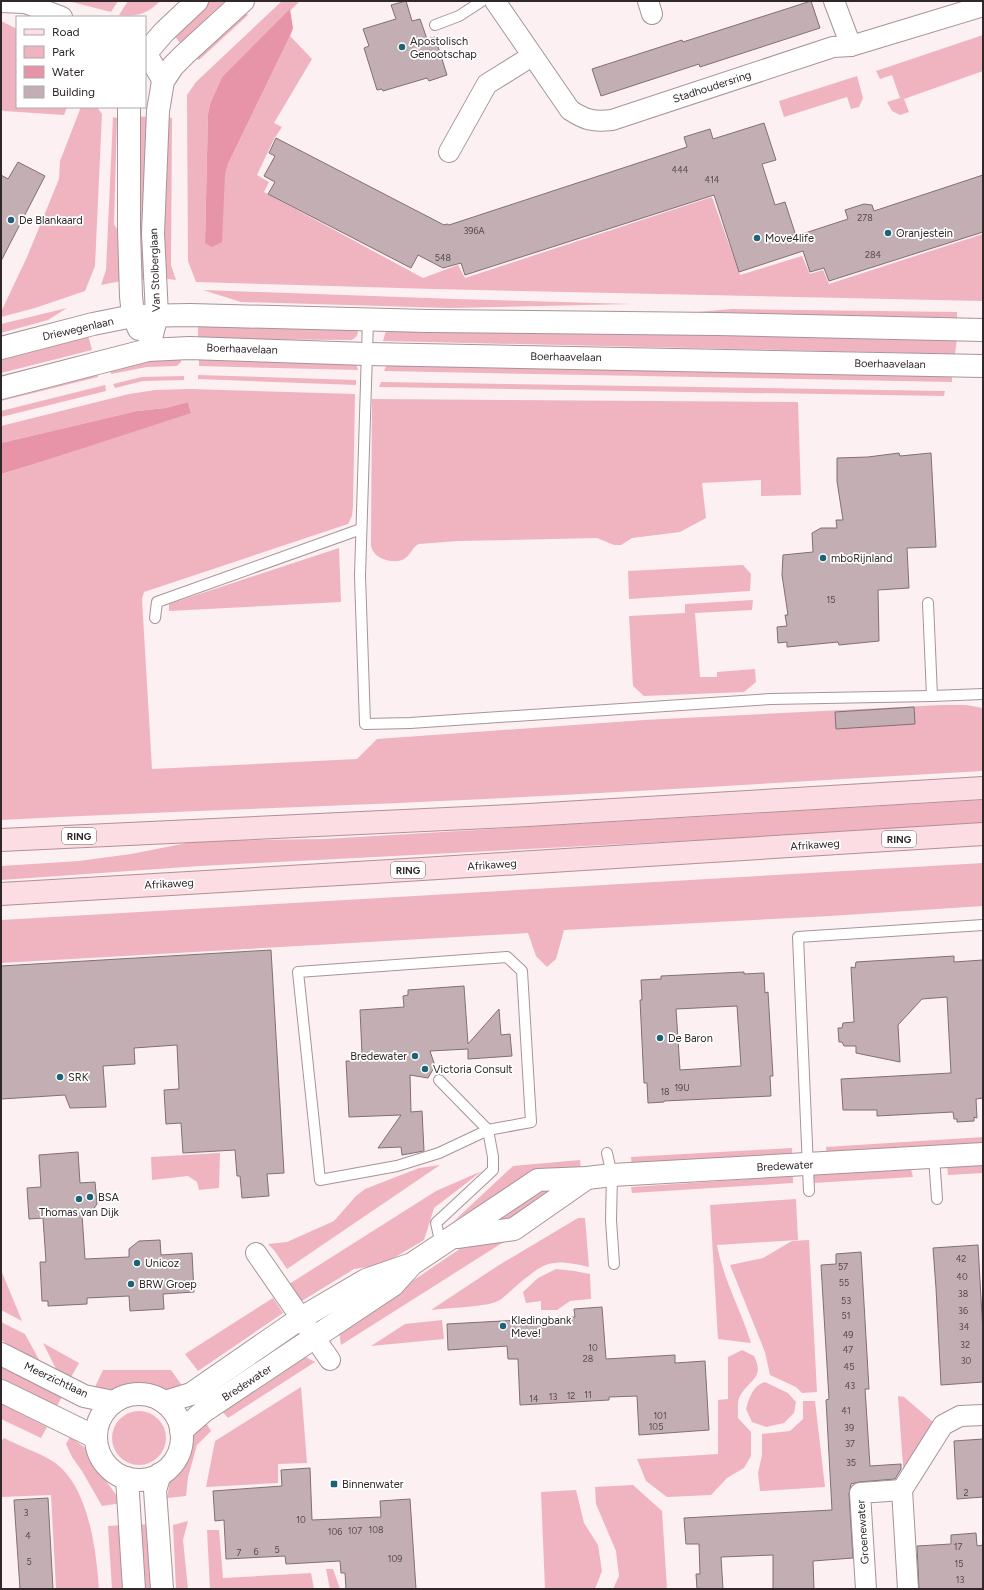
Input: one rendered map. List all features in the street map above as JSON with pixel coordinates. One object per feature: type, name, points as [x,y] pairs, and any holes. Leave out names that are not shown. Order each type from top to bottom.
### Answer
[{"type":"main road","name":"RING","points":[[1,840],[529,815],[983,788]]},
{"type":"main road","name":"Afrikaweg","points":[[1,894],[983,834]]},
{"type":"street","points":[[146,51],[197,1]]},
{"type":"street","name":"Van Stolberglaan","points":[[148,350],[157,315],[153,232],[158,112],[154,81],[173,66],[243,1]]},
{"type":"street","name":"Stadhoudersring","points":[[495,1],[570,110],[583,118],[597,122],[612,120],[833,47],[851,46],[983,6]]},
{"type":"street","points":[[834,1],[851,46]]},
{"type":"street","points":[[2,3],[25,3],[59,16]]},
{"type":"street","points":[[2,3],[16,17]]},
{"type":"street","points":[[146,55],[154,81]]},
{"type":"street","points":[[449,152],[487,84],[532,56]]},
{"type":"street","points":[[1,388],[148,350],[132,316],[129,230],[129,108]]},
{"type":"street","points":[[157,315],[983,330]]},
{"type":"street","name":"Driewegenlaan","points":[[1,348],[93,324],[132,316],[157,315]]},
{"type":"street","name":"Boerhaavelaan","points":[[148,350],[190,348],[367,354],[983,366]]},
{"type":"street","name":"Bredewater","points":[[182,1431],[204,1411],[393,1285],[412,1264],[445,1242],[514,1229],[587,1178],[983,1154]]},
{"type":"street","points":[[256,1253],[330,1360]]},
{"type":"street","name":"Bredewater","points":[[166,1402],[192,1394],[301,1318],[366,1280],[412,1264]]},
{"type":"street","name":"Meerzichtlaan","points":[[1,1354],[84,1396],[113,1402]]},
{"type":"street","points":[[1,1391],[95,1437]]},
{"type":"street","points":[[145,1394],[166,1402],[176,1415],[182,1431],[182,1444],[178,1456],[170,1466],[160,1474],[144,1480],[127,1478],[115,1473],[104,1463],[98,1451],[95,1437],[103,1412],[113,1402],[128,1395],[145,1394]]},
{"type":"street","points":[[908,1589],[902,1490],[943,1425],[960,1416],[983,1415]]},
{"type":"street","points":[[160,1474],[155,1490],[162,1589]]},
{"type":"street","points":[[127,1478],[134,1589]]},
{"type":"street","name":"Groenewater","points":[[866,1589],[860,1493],[902,1490]]},
{"type":"lane","points":[[435,25],[459,16],[482,1]]},
{"type":"lane","points":[[368,320],[360,576],[365,724],[410,723],[771,699],[983,694]]},
{"type":"lane","points":[[155,618],[157,602],[361,529]]},
{"type":"lane","points":[[928,603],[932,696]]},
{"type":"lane","points":[[810,1191],[798,937],[983,926]]},
{"type":"lane","points":[[508,957],[522,971],[531,1122],[488,1130],[440,1153],[397,1166],[320,1180],[298,972],[508,957]]},
{"type":"lane","points":[[439,1080],[488,1130],[493,1157],[493,1170],[436,1223],[445,1242]]},
{"type":"lane","points":[[607,1153],[612,1176],[611,1220],[614,1264]]},
{"type":"lane","points":[[934,1156],[937,1198]]},
{"type":"green space","points":[[68,1],[118,1],[111,12]]},
{"type":"green space","points":[[128,1],[160,1],[151,9],[141,14],[119,15]]},
{"type":"green space","points":[[209,1],[225,1],[180,43],[174,35]]},
{"type":"green space","points":[[282,1],[300,1],[222,77],[210,104],[208,114],[205,242],[228,164],[290,36],[312,59],[274,123],[282,127],[274,139],[257,175],[269,182],[264,192],[423,278],[458,265],[465,278],[712,197],[740,275],[802,256],[810,274],[823,270],[829,284],[983,234],[983,301],[433,289],[196,282],[188,261],[187,95],[196,82]]},
{"type":"green space","points":[[243,10],[248,15],[199,60],[195,57]]},
{"type":"green space","points":[[1,21],[16,28],[16,108],[67,108],[64,115],[4,111],[1,109]]},
{"type":"green space","points":[[983,35],[983,71],[904,99],[909,112],[900,115],[892,111],[887,102],[900,98],[892,75],[880,79],[876,71]]},
{"type":"green space","points":[[857,76],[863,98],[859,107],[851,109],[847,97],[784,117],[779,101]]},
{"type":"green space","points":[[81,108],[98,108],[102,114],[95,266],[85,291],[35,308],[1,317],[1,312],[27,257],[59,179],[60,161]]},
{"type":"green space","points":[[136,116],[147,117],[145,280],[137,279]]},
{"type":"green space","points":[[113,117],[117,118],[114,224],[122,238],[121,281],[101,285],[106,270]]},
{"type":"green space","points":[[167,117],[172,118],[171,265],[176,280],[161,278],[162,230],[165,218]]},
{"type":"green space","points":[[203,290],[632,304],[450,308],[241,302]]},
{"type":"green space","points":[[67,308],[48,320],[1,333],[1,324]]},
{"type":"green space","points":[[732,309],[957,312],[957,318],[697,312]]},
{"type":"green space","points":[[198,324],[352,326],[358,331],[357,336],[352,340],[198,339]]},
{"type":"green space","points":[[387,327],[957,339],[955,354],[383,341]]},
{"type":"green space","points":[[88,335],[92,350],[1,373],[1,357]]},
{"type":"green space","points":[[181,354],[181,362],[177,366],[147,367],[111,374],[109,367]]},
{"type":"green space","points":[[199,355],[356,363],[358,370],[199,366]]},
{"type":"green space","points":[[387,364],[952,375],[952,382],[384,371]]},
{"type":"green space","points":[[97,371],[98,377],[1,401],[1,394]]},
{"type":"green space","points":[[198,375],[356,380],[356,385],[198,379]]},
{"type":"green space","points":[[184,376],[184,380],[143,381],[115,388],[113,384],[142,377]]},
{"type":"green space","points":[[381,382],[945,391],[944,396],[379,387]]},
{"type":"green space","points":[[105,385],[106,391],[1,417],[1,411]]},
{"type":"green space","points":[[190,389],[355,394],[352,516],[348,524],[144,592],[142,599],[152,769],[357,759],[377,739],[644,720],[966,705],[983,708],[983,771],[508,798],[1,820],[1,474],[191,412],[188,402],[166,408],[137,411],[1,443],[1,426],[129,394],[155,390]]},
{"type":"green space","points":[[372,399],[798,402],[801,495],[761,496],[761,480],[702,483],[706,518],[680,532],[632,538],[621,545],[614,545],[597,538],[458,541],[419,544],[404,559],[396,561],[387,560],[375,554],[371,545]]},
{"type":"green space","points":[[339,548],[341,602],[169,611],[169,604]]},
{"type":"green space","points":[[743,565],[751,574],[750,591],[629,599],[628,571]]},
{"type":"green space","points":[[753,600],[752,610],[695,613],[700,677],[717,677],[717,672],[755,669],[756,682],[744,692],[644,696],[633,686],[629,616],[685,613],[685,604]]},
{"type":"green space","points":[[983,800],[983,823],[759,837],[200,866],[1,880],[1,866],[79,861],[131,854],[197,841],[324,839]]},
{"type":"green space","points":[[983,863],[983,906],[830,916],[564,930],[556,959],[547,967],[536,956],[528,933],[1,963],[1,920]]},
{"type":"green space","points":[[983,1137],[983,1145],[827,1155],[826,1147]]},
{"type":"green space","points":[[792,1148],[792,1157],[632,1167],[631,1157]]},
{"type":"green space","points":[[220,1153],[219,1188],[199,1190],[197,1182],[188,1176],[152,1180],[151,1157]]},
{"type":"green space","points":[[580,1160],[581,1169],[531,1175],[454,1221],[513,1166]]},
{"type":"green space","points":[[983,1164],[983,1173],[948,1175],[947,1166]]},
{"type":"green space","points":[[440,1165],[287,1269],[268,1244],[287,1242],[334,1221],[356,1196],[365,1189],[419,1168]]},
{"type":"green space","points":[[911,1169],[913,1177],[813,1183],[812,1173]]},
{"type":"green space","points":[[482,1171],[434,1208],[424,1240],[382,1265],[354,1269],[297,1304],[286,1286],[436,1191]]},
{"type":"green space","points":[[793,1176],[793,1183],[632,1193],[631,1187]]},
{"type":"green space","points":[[566,1185],[511,1221],[475,1229],[537,1188]]},
{"type":"green space","points":[[796,1199],[798,1240],[717,1245],[723,1270],[751,1343],[718,1339],[710,1205]]},
{"type":"green space","points":[[578,1218],[585,1218],[589,1267],[565,1263],[548,1264],[541,1267],[504,1297],[493,1303],[431,1310],[499,1265]]},
{"type":"green space","points":[[510,1238],[341,1345],[339,1331],[464,1246]]},
{"type":"green space","points":[[809,1240],[817,1392],[802,1393],[796,1387],[770,1375],[765,1352],[730,1265],[763,1258],[792,1241]]},
{"type":"green space","points":[[556,1269],[590,1274],[591,1299],[570,1301],[557,1310],[541,1310],[541,1301],[526,1303],[523,1292],[538,1278]]},
{"type":"green space","points":[[1,1270],[22,1321],[1,1310]]},
{"type":"green space","points":[[273,1298],[283,1313],[198,1371],[185,1354]]},
{"type":"green space","points":[[442,1320],[444,1339],[371,1346],[405,1324]]},
{"type":"green space","points":[[1,1322],[25,1334],[42,1365],[1,1340]]},
{"type":"green space","points":[[43,1343],[79,1363],[69,1381],[59,1375]]},
{"type":"green space","points":[[742,1350],[754,1356],[758,1369],[755,1378],[740,1396],[738,1404],[738,1418],[751,1432],[751,1456],[744,1468],[727,1478],[711,1495],[667,1497],[646,1481],[637,1459],[718,1454],[718,1400],[728,1399],[728,1357]]},
{"type":"green space","points":[[302,1355],[315,1362],[228,1418],[221,1410]]},
{"type":"green space","points":[[1,1361],[64,1393],[57,1406],[1,1378]]},
{"type":"green space","points":[[103,1370],[171,1370],[183,1387],[171,1394],[160,1390],[136,1386],[105,1391],[93,1391]]},
{"type":"green space","points":[[765,1382],[788,1393],[796,1402],[794,1413],[784,1423],[766,1427],[752,1422],[746,1409],[752,1392],[757,1386]]},
{"type":"green space","points":[[301,1387],[307,1463],[278,1464],[278,1483],[206,1487],[215,1441]]},
{"type":"green space","points":[[898,1396],[904,1397],[933,1422],[904,1480]]},
{"type":"green space","points":[[803,1401],[815,1401],[825,1487],[760,1491],[758,1473],[762,1455],[762,1434],[790,1431],[803,1419]]},
{"type":"green space","points":[[1,1404],[47,1427],[41,1438],[1,1419]]},
{"type":"green space","points":[[139,1411],[149,1413],[158,1419],[164,1428],[166,1438],[164,1448],[158,1457],[149,1463],[139,1465],[129,1463],[120,1457],[114,1448],[112,1438],[114,1428],[120,1419],[129,1413]]},
{"type":"green space","points":[[205,1421],[211,1431],[197,1445],[188,1477],[186,1496],[167,1498],[170,1480],[181,1469],[189,1456],[193,1434]]},
{"type":"green space","points":[[70,1437],[87,1449],[96,1467],[122,1503],[102,1506],[82,1471],[72,1457],[66,1444]]},
{"type":"green space","points":[[4,1438],[54,1462],[66,1473],[75,1487],[83,1503],[93,1538],[99,1589],[56,1589],[51,1495],[1,1497],[1,1442]]},
{"type":"green space","points":[[633,1485],[662,1511],[667,1589],[613,1589],[619,1576],[616,1551],[596,1504],[595,1487]]},
{"type":"green space","points":[[576,1490],[584,1523],[598,1545],[602,1571],[595,1589],[545,1589],[541,1492]]},
{"type":"green space","points":[[188,1521],[183,1540],[188,1589],[176,1589],[173,1525]]},
{"type":"green space","points":[[150,1524],[154,1589],[141,1589],[138,1525]]},
{"type":"green space","points":[[122,1525],[122,1589],[112,1589],[108,1526]]},
{"type":"green space","points":[[207,1530],[219,1530],[223,1578],[311,1573],[314,1589],[210,1589]]},
{"type":"green space","points":[[326,1569],[333,1569],[340,1589],[330,1589]]},
{"type":"water","points":[[290,9],[293,28],[290,36],[228,164],[225,175],[222,242],[212,247],[205,243],[208,114],[210,104],[222,77]]},
{"type":"water","points":[[188,402],[191,413],[1,474],[1,443],[137,411],[166,408]]},
{"type":"building","name":"Apostolisch Genootschap","points":[[406,1],[412,21],[420,19],[427,39],[435,37],[447,75],[429,81],[427,78],[383,91],[382,89],[377,90],[364,48],[369,46],[363,29],[396,19],[391,5]]},
{"type":"building","points":[[811,1],[820,28],[700,67],[699,64],[601,96],[592,69]]},
{"type":"building","points":[[764,123],[776,160],[762,164],[775,205],[785,202],[796,236],[848,219],[845,210],[864,204],[872,205],[874,211],[983,175],[983,232],[829,281],[824,268],[810,272],[803,251],[739,272],[714,195],[465,275],[461,263],[443,268],[418,255],[411,268],[268,194],[275,182],[264,176],[275,156],[269,153],[276,138],[444,225],[449,225],[687,147],[684,137],[710,129],[713,139]]},
{"type":"building","name":"De Blankaard","points":[[18,162],[45,176],[1,261],[1,175],[8,179]]},
{"type":"building","points":[[899,453],[900,456],[931,453],[936,547],[907,548],[909,588],[878,590],[879,641],[839,645],[838,642],[787,647],[787,642],[778,643],[777,627],[787,626],[785,615],[788,615],[782,575],[783,555],[813,552],[812,533],[821,528],[837,528],[836,520],[843,520],[837,481],[837,458],[868,457]]},
{"type":"building","points":[[914,707],[915,724],[836,729],[835,712]]},
{"type":"building","points":[[271,950],[284,1173],[267,1174],[269,1196],[242,1198],[240,1176],[237,1176],[235,1150],[183,1153],[181,1123],[166,1124],[164,1090],[179,1089],[177,1045],[134,1048],[135,1064],[103,1066],[106,1107],[70,1108],[65,1095],[1,1099],[1,966]]},
{"type":"building","points":[[954,956],[954,962],[983,960],[983,1098],[976,1099],[977,1118],[974,1117],[974,1121],[957,1122],[957,1119],[954,1119],[953,1112],[877,1116],[877,1110],[843,1110],[841,1079],[951,1073],[947,997],[922,999],[898,1025],[900,1062],[856,1053],[856,1046],[844,1046],[842,1042],[839,1042],[838,1028],[842,1028],[843,1023],[854,1022],[851,967],[855,968],[856,962]]},
{"type":"building","name":"De Baron","points":[[744,972],[744,974],[764,973],[765,993],[768,992],[773,1076],[770,1076],[771,1096],[648,1103],[647,1083],[644,1083],[640,1000],[642,1000],[641,980],[661,979],[661,976]],"holes":[[[737,1006],[741,1066],[680,1070],[676,1009]]]},
{"type":"building","points":[[464,986],[468,1044],[499,1009],[501,1035],[510,1034],[512,1056],[468,1059],[468,1049],[430,1051],[435,1066],[428,1078],[410,1075],[411,1112],[422,1111],[424,1151],[402,1155],[401,1147],[378,1148],[401,1115],[349,1117],[346,1061],[351,1061],[351,1055],[362,1054],[360,1010],[404,1007],[403,996],[408,995],[408,990]]},
{"type":"building","points":[[78,1152],[80,1183],[95,1182],[97,1204],[90,1214],[82,1215],[85,1259],[129,1257],[129,1249],[139,1241],[160,1240],[161,1255],[192,1253],[194,1292],[163,1294],[164,1309],[130,1311],[129,1296],[87,1298],[87,1304],[48,1306],[48,1301],[42,1301],[40,1262],[46,1262],[43,1218],[29,1219],[27,1188],[41,1187],[39,1155]]},
{"type":"building","points":[[978,1245],[983,1333],[983,1382],[941,1385],[933,1248]]},
{"type":"building","points":[[861,1252],[869,1389],[865,1389],[870,1466],[901,1464],[901,1469],[895,1479],[851,1484],[849,1494],[853,1558],[813,1561],[814,1589],[773,1589],[773,1555],[721,1557],[723,1589],[697,1589],[696,1574],[700,1574],[699,1544],[686,1544],[684,1518],[832,1510],[826,1400],[829,1399],[821,1265],[836,1264],[836,1254]]},
{"type":"building","points":[[602,1307],[606,1359],[675,1355],[675,1363],[705,1361],[709,1430],[639,1435],[637,1396],[609,1397],[609,1400],[520,1405],[518,1359],[508,1359],[507,1346],[448,1350],[447,1324],[575,1317],[574,1309]]},
{"type":"building","points":[[983,1439],[983,1497],[957,1499],[954,1441]]},
{"type":"building","points":[[310,1468],[312,1520],[381,1517],[380,1501],[410,1499],[416,1589],[346,1589],[345,1573],[341,1573],[340,1561],[286,1564],[285,1556],[226,1559],[224,1520],[215,1521],[213,1491],[282,1486],[281,1470]]},
{"type":"building","points":[[48,1498],[53,1589],[20,1589],[14,1500]]},
{"type":"building","points":[[976,1533],[977,1546],[983,1545],[983,1589],[919,1589],[917,1546],[951,1544],[951,1535]]},
{"type":"place","name":"Apostolisch Genootschap","points":[[402,47]]},
{"type":"place","name":"De Blankaard","points":[[11,220]]},
{"type":"place","name":"Oranjestein","points":[[888,233]]},
{"type":"place","name":"Move4life","points":[[757,238]]},
{"type":"place","name":"mboRijnland","points":[[823,558]]},
{"type":"place","name":"De Baron","points":[[660,1038]]},
{"type":"place","name":"Bredewater","points":[[415,1056]]},
{"type":"place","name":"Victoria Consult","points":[[425,1069]]},
{"type":"place","name":"SRK","points":[[60,1077]]},
{"type":"place","name":"BSA","points":[[90,1197]]},
{"type":"place","name":"Thomas van Dijk","points":[[79,1199]]},
{"type":"place","name":"Unicoz","points":[[137,1263]]},
{"type":"place","name":"BRW Groep","points":[[131,1284]]},
{"type":"place","name":"Kledingbank Meve!","points":[[503,1326]]},
{"type":"place","name":"Binnenwater","points":[[334,1484]]}]
